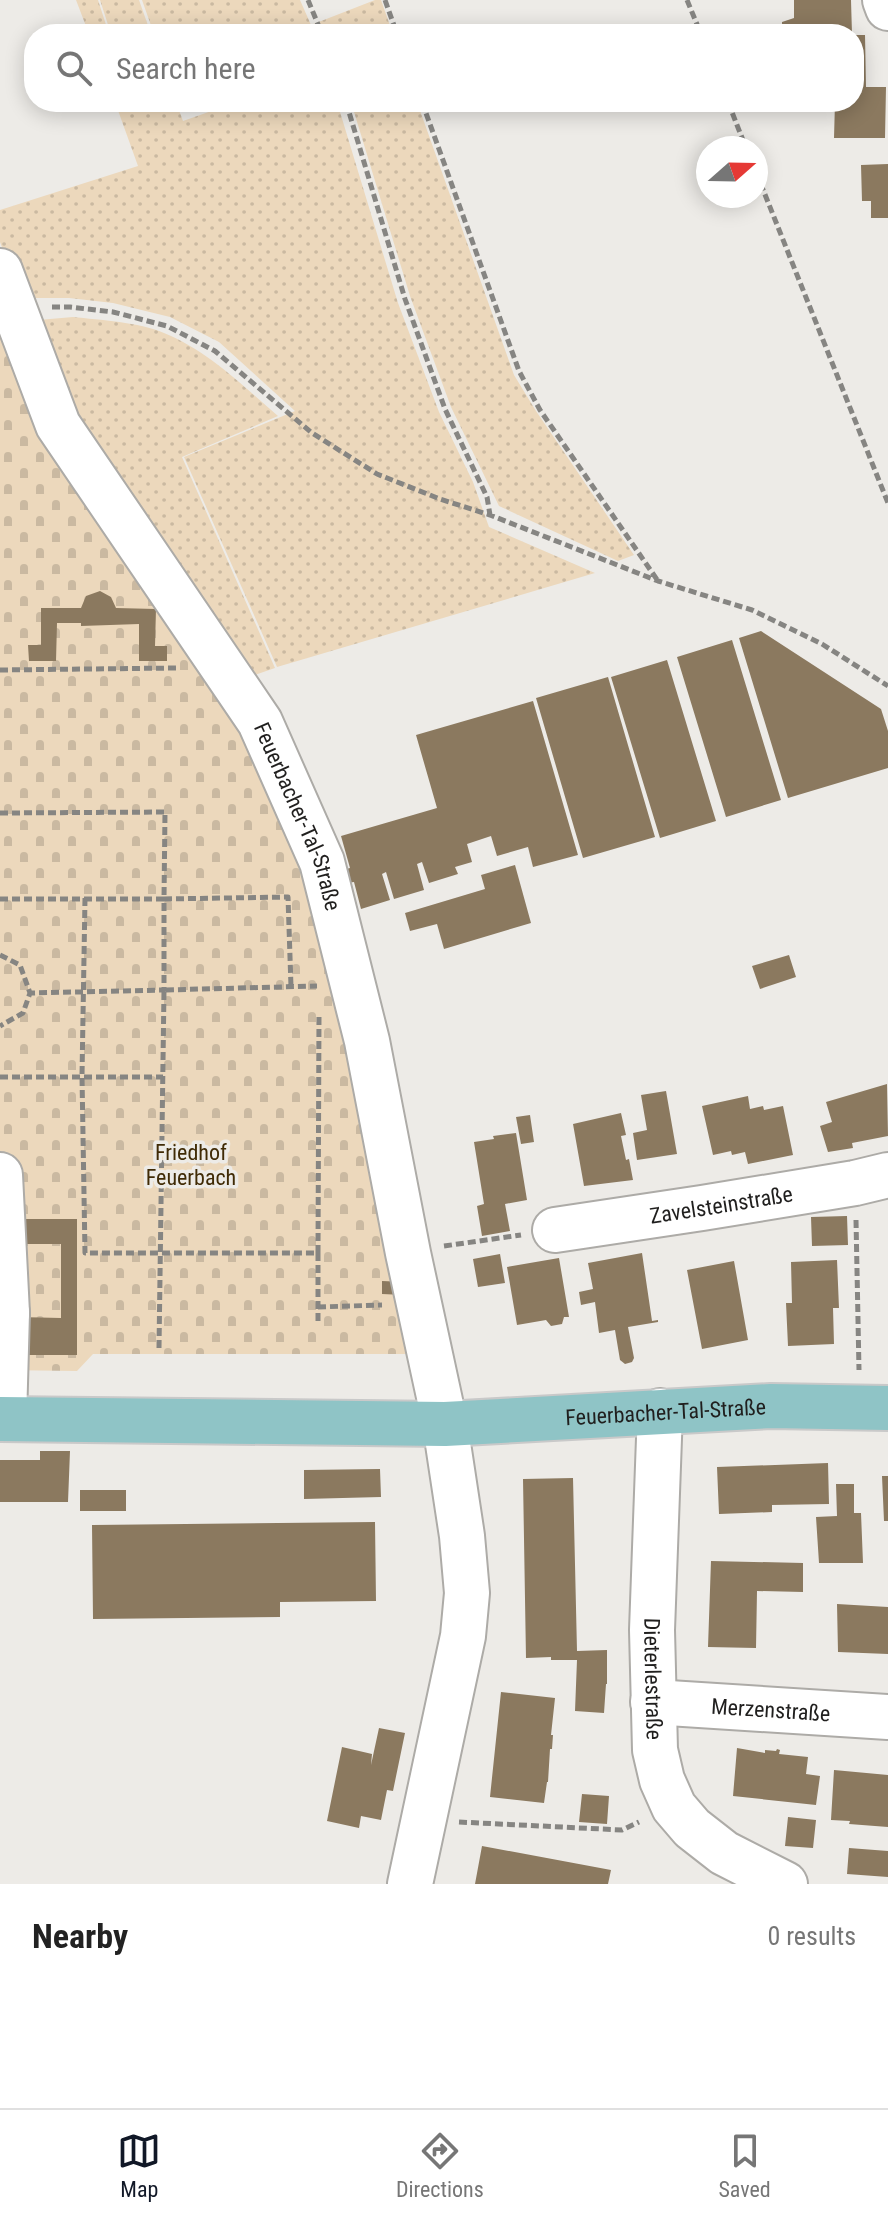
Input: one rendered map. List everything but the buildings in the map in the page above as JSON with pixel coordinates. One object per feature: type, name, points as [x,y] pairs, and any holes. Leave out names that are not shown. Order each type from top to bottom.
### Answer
[{"type":"main road","name":"Feuerbacher-Tal-Straße","points":[[2,1419],[445,1424],[771,1406],[888,1408]]},
{"type":"street","points":[[885,0],[888,8]]},
{"type":"street","name":"Feuerbacher-Tal-Straße","points":[[7,290],[58,425],[260,722],[322,862],[367,1041],[445,1424]]},
{"type":"street","points":[[0,1175],[4,1313],[2,1419]]},
{"type":"street","name":"Zavelsteinstraße","points":[[555,1230],[871,1179]]},
{"type":"street","name":"Dieterlestraße","points":[[660,1411],[652,1630],[655,1750],[662,1780],[674,1807],[692,1828],[724,1853],[785,1884]]},
{"type":"street","points":[[410,1884],[463,1636],[467,1593],[445,1424]]},
{"type":"street","name":"Merzenstraße","points":[[653,1702],[888,1717]]},
{"type":"path","points":[[308,0],[318,24]]},
{"type":"path","points":[[385,0],[393,24]]},
{"type":"path","points":[[687,0],[697,24]]},
{"type":"path","points":[[349,112],[410,312],[445,409],[487,497],[490,515]]},
{"type":"path","points":[[426,112],[519,371],[540,410],[658,581]]},
{"type":"path","points":[[732,112],[741,136]]},
{"type":"path","points":[[768,202],[888,503]]},
{"type":"path","points":[[7,290],[70,307],[113,312],[167,326],[215,351],[312,433],[377,474],[658,581],[752,610],[822,644],[888,686]]},
{"type":"path","points":[[0,670],[176,668]]},
{"type":"path","points":[[0,813],[165,812],[159,1348]]},
{"type":"path","points":[[0,899],[288,897],[291,987]]},
{"type":"path","points":[[85,898],[82,1076],[85,1253],[318,1253]]},
{"type":"path","points":[[0,955],[20,965],[30,993],[23,1013],[0,1026]]},
{"type":"path","points":[[30,993],[319,986]]},
{"type":"path","points":[[318,1325],[319,1001]]},
{"type":"path","points":[[0,1077],[163,1077]]},
{"type":"path","points":[[858,1341],[871,1179]]},
{"type":"path","points":[[408,1253],[555,1230]]},
{"type":"path","points":[[318,1307],[381,1305]]},
{"type":"path","points":[[422,1820],[622,1830],[674,1807]]},
{"type":"green space","points":[[76,0],[98,0],[106,24],[85,24]]},
{"type":"green space","points":[[100,0],[139,0],[147,24],[108,24]]},
{"type":"green space","points":[[142,0],[300,0],[311,24],[150,24]]},
{"type":"green space","points":[[375,0],[381,0],[389,24],[314,24]]},
{"type":"green space","points":[[119,112],[180,112],[183,121],[209,112],[340,112],[398,303],[439,412],[473,482],[489,527],[595,573],[277,667],[184,457],[295,411],[219,342],[170,317],[113,303],[69,298],[21,298],[0,242],[0,210],[138,166]]},
{"type":"green space","points":[[354,112],[421,112],[514,375],[634,555],[618,561],[499,506],[451,407],[410,296]]},
{"type":"green space","name":"Friedhof Feuerbach","points":[[0,298],[246,726],[333,907],[423,1354],[93,1354],[77,1371],[0,1370]]},
{"type":"green space","points":[[73,317],[143,326],[180,340],[224,370],[278,416],[182,457],[275,668],[246,678],[64,423],[27,321]]}]
